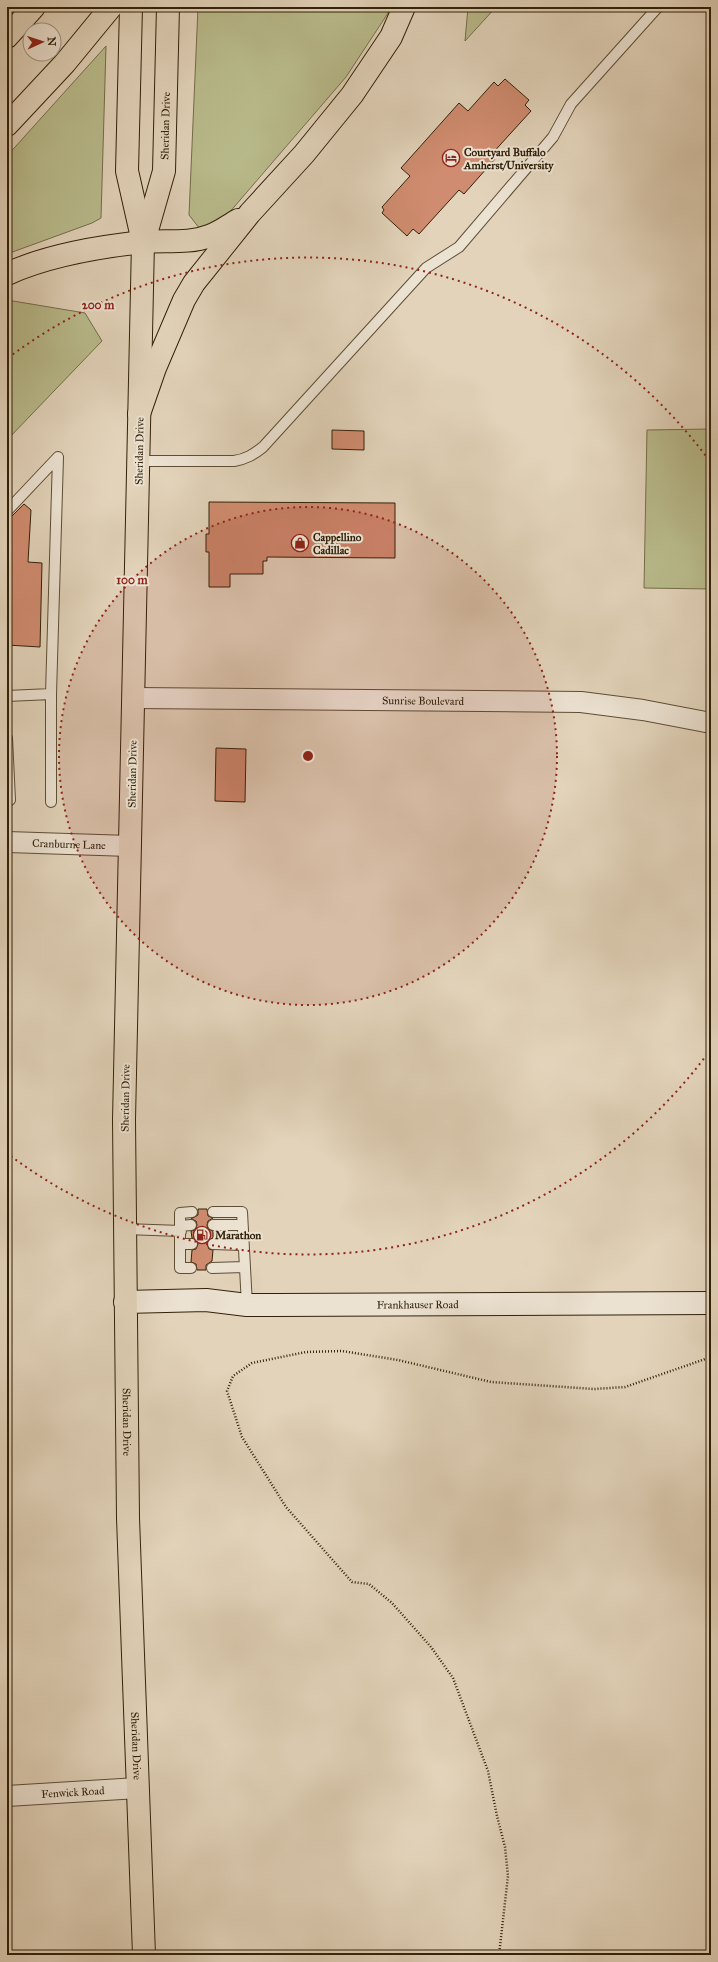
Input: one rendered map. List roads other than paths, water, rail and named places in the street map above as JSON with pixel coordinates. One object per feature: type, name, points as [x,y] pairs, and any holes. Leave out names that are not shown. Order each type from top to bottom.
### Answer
[{"type":"main road","points":[[7,31],[33,7]]},
{"type":"main road","points":[[7,37],[33,7]]},
{"type":"main road","points":[[7,125],[65,63],[111,7]]},
{"type":"main road","name":"Sheridan Drive","points":[[132,7],[127,171],[144,242]]},
{"type":"main road","name":"Sheridan Drive","points":[[144,1955],[128,1518],[124,1120],[144,242],[164,171],[168,7]]},
{"type":"main road","points":[[140,414],[155,368],[184,300],[194,283],[250,213],[304,154],[352,95],[391,37],[404,7]]},
{"type":"main road","points":[[7,274],[22,267],[62,256],[144,242],[184,240],[210,236],[250,213]]},
{"type":"street","name":"Sunrise Boulevard","points":[[133,698],[581,702],[643,710],[711,723]]},
{"type":"street","name":"Cranburne Lane","points":[[7,842],[130,846]]},
{"type":"street","name":"Frankhauser Road","points":[[125,1302],[206,1300],[247,1305],[711,1303]]},
{"type":"street","name":"Fenwick Road","points":[[7,1796],[138,1788]]},
{"type":"lane","points":[[139,461],[234,461],[254,455],[263,447],[426,268],[459,247],[553,137],[570,104],[658,7]]},
{"type":"lane","points":[[7,511],[58,457],[51,694],[51,802]]},
{"type":"lane","points":[[7,696],[51,694]]},
{"type":"lane","points":[[7,738],[10,800]]},
{"type":"lane","points":[[191,1268],[180,1268],[180,1212],[192,1212]]},
{"type":"lane","points":[[213,1212],[242,1212],[242,1245],[247,1305]]},
{"type":"lane","points":[[125,1229],[180,1228],[191,1225]]},
{"type":"lane","points":[[213,1225],[242,1225]]},
{"type":"lane","points":[[180,1244],[192,1244]]},
{"type":"lane","points":[[213,1244],[242,1245]]},
{"type":"lane","points":[[212,1268],[244,1267]]},
{"type":"place","name":"Courtyard Buffalo Amherst/University","points":[[451,158]]},
{"type":"place","name":"Cappellino Cadillac","points":[[300,543]]},
{"type":"place","name":"Marathon","points":[[202,1235]]}]
